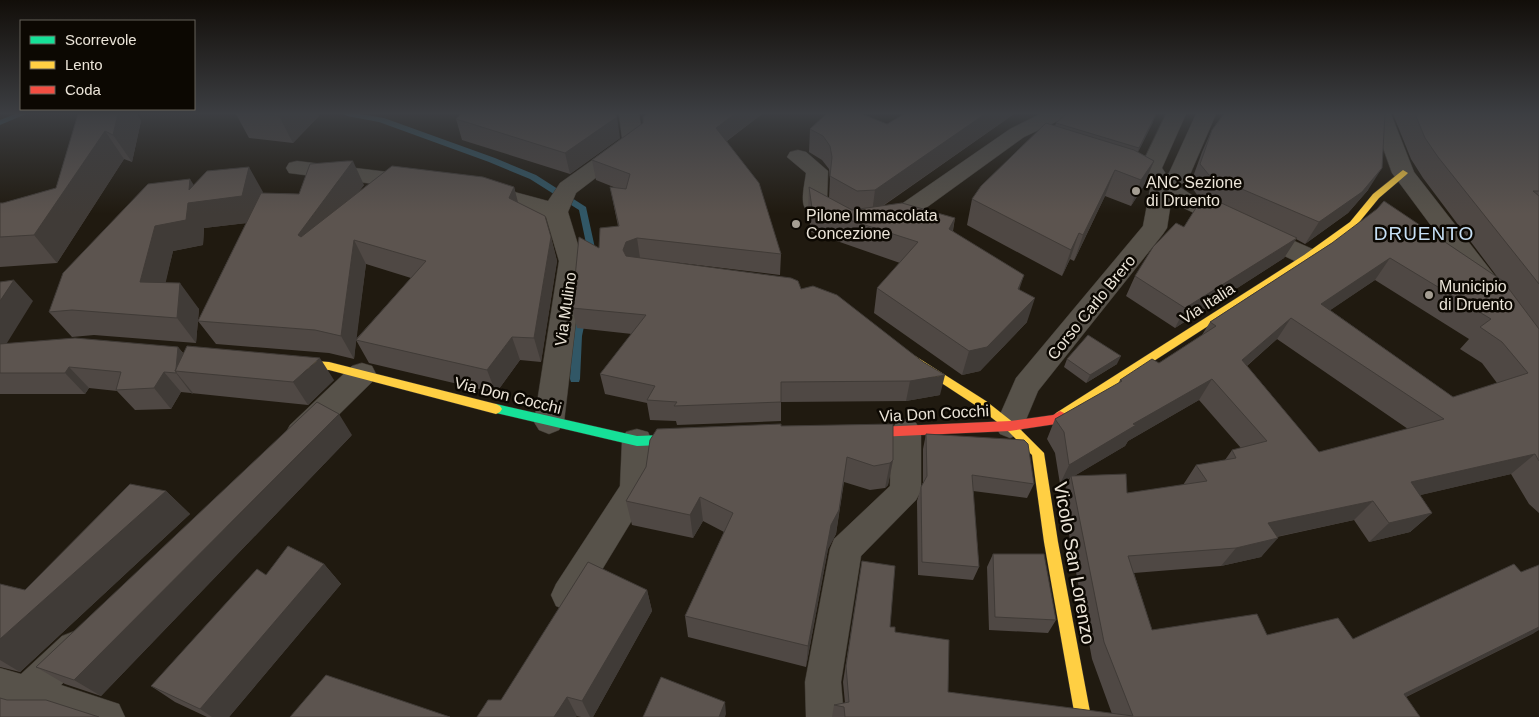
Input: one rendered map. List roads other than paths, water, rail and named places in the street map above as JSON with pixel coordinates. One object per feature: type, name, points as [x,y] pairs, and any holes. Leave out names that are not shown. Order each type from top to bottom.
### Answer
[{"type":"street","points":[[464,188],[561,201],[625,147]]},
{"type":"street","points":[[798,156],[817,171],[815,204],[850,225],[893,221],[996,147]]},
{"type":"street","points":[[1161,147],[1151,168],[1162,185]]},
{"type":"street","points":[[1162,185],[1178,177],[1191,147]]},
{"type":"street","points":[[1393,147],[1403,173],[1501,303]]},
{"type":"street","points":[[297,168],[435,185]]},
{"type":"street","points":[[1133,169],[1162,185],[1186,202],[1308,257]]},
{"type":"street","name":"Via Italia","points":[[1010,426],[1056,419],[1308,257],[1353,224],[1376,196],[1403,173]]},
{"type":"street","name":"Corso Carlo Brero","points":[[1010,426],[1026,386],[1156,228],[1162,185]]},
{"type":"street","name":"Via Mulino","points":[[549,422],[571,261],[561,201]]},
{"type":"street","name":"Vicolo San Lorenzo","points":[[899,348],[930,372],[982,404],[1010,426],[1038,453],[1083,717]]},
{"type":"street","name":"Via Don Cocchi","points":[[270,361],[329,366],[549,422],[637,441],[697,439]]},
{"type":"street","points":[[276,456],[362,374]]},
{"type":"street","name":"Via Don Cocchi","points":[[846,433],[1010,426]]},
{"type":"street","points":[[825,717],[823,682],[846,549],[905,491],[906,431]]},
{"type":"street","points":[[550,624],[635,489],[637,441]]},
{"type":"street","points":[[14,689],[98,625]]},
{"type":"street","points":[[14,689],[106,717]]},
{"type":"waterway","points":[[457,147],[533,177],[583,209],[591,248],[590,255]]},
{"type":"waterway","points":[[575,379],[577,336],[581,317]]},
{"type":"place","name":"ANC Sezione di Druento","points":[[1136,191]]},
{"type":"place","name":"Pilone Immacolata Concezione","points":[[796,224]]},
{"type":"place","name":"Municipio di Druento","points":[[1429,295]]},
{"type":"district","name":"DRUENTO","points":[[1424,233]]}]
